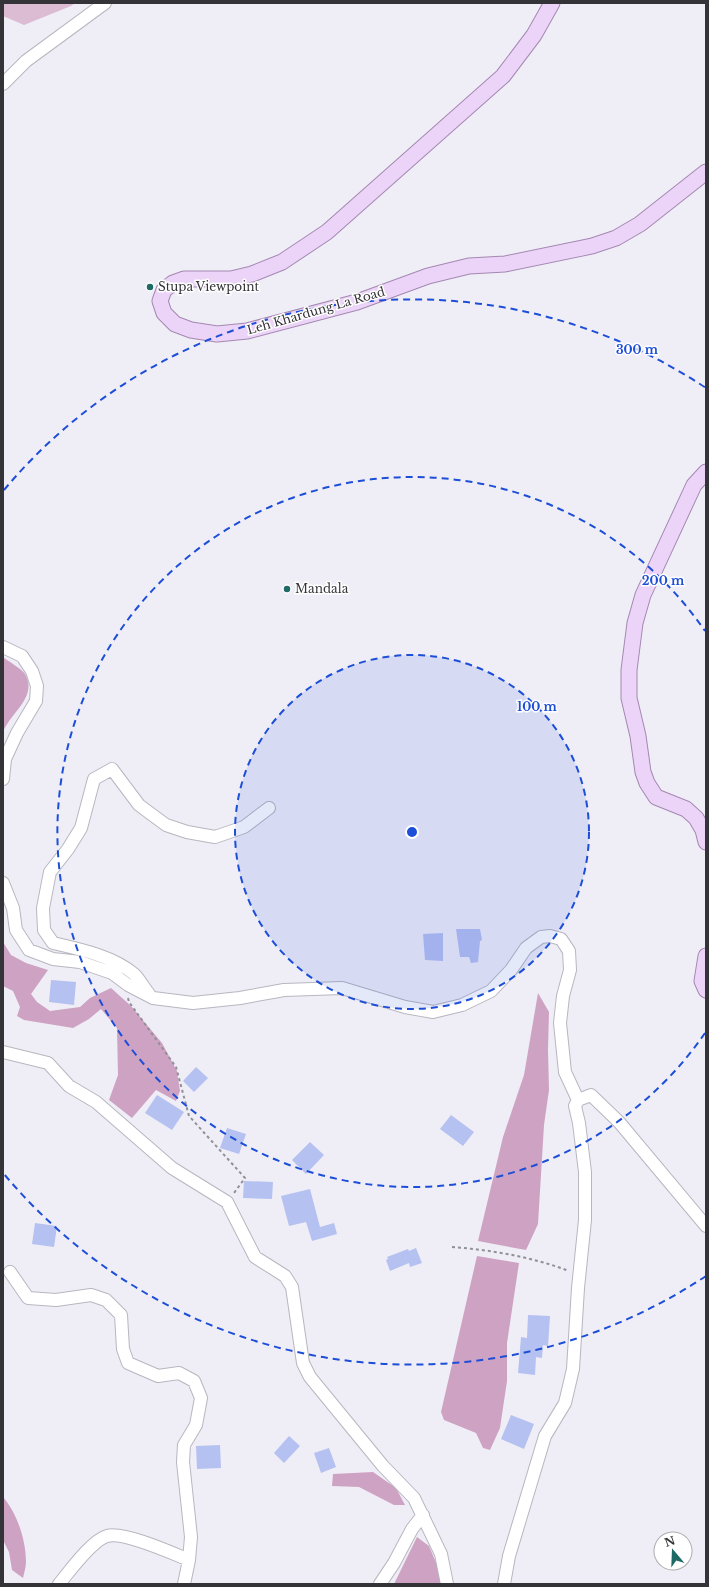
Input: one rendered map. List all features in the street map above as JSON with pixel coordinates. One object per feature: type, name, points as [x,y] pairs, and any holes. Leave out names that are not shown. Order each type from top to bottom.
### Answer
[{"type":"main road","name":"Leh Khardung La Road","points":[[552,3],[534,35],[503,76],[327,232],[282,262],[252,274],[231,279],[184,279],[173,283],[164,290],[160,301],[164,313],[175,324],[191,330],[217,334],[246,331],[357,302],[428,276],[469,266],[505,264],[592,246],[616,238],[640,224],[706,172]]},
{"type":"main road","points":[[706,472],[694,485],[643,595],[635,623],[629,670],[629,698],[638,736],[643,772],[647,783],[656,797],[686,809],[696,818],[703,830],[706,842]]},
{"type":"main road","points":[[706,956],[702,981],[706,990]]},
{"type":"street","points":[[3,84],[26,61],[104,3]]},
{"type":"street","points":[[3,647],[22,656],[32,671],[37,686],[36,701],[17,733],[5,759],[3,779]]},
{"type":"street","points":[[153,998],[134,974],[111,960],[89,952],[53,943],[44,930],[43,908],[50,872],[68,849],[81,828],[94,779],[112,769],[139,805],[166,825],[187,832],[215,837],[244,827],[269,808]]},
{"type":"street","points":[[3,882],[13,908],[16,930],[29,950],[53,959],[80,962],[112,973],[153,998],[193,1003],[240,998],[284,990],[342,988],[405,1007],[433,1012],[462,1005],[491,991],[511,970],[526,948],[541,937],[550,936],[560,939],[569,951],[570,970],[563,996],[560,1023],[565,1072],[578,1100]]},
{"type":"street","points":[[3,1052],[48,1063],[69,1086],[96,1102],[172,1168],[227,1202],[255,1257],[285,1276],[292,1287],[303,1363],[310,1377],[383,1466],[414,1498],[441,1554],[447,1584]]},
{"type":"street","points":[[504,1584],[509,1556],[543,1443],[565,1403],[573,1369],[579,1275],[585,1220],[585,1172],[579,1124],[575,1106],[578,1100],[591,1095],[619,1122],[706,1226]]},
{"type":"street","points":[[10,1272],[28,1298],[56,1300],[91,1295],[106,1300],[121,1315],[123,1349],[128,1364],[158,1376],[179,1373],[194,1381],[201,1398],[196,1425],[184,1445],[183,1462],[191,1537],[189,1560],[184,1584]]},
{"type":"street","points":[[380,1584],[402,1550],[412,1529],[423,1515]]},
{"type":"street","points":[[59,1584],[92,1546],[107,1536],[124,1536],[189,1560]]},
{"type":"path","points":[[124,981],[129,1002],[176,1067],[189,1116],[245,1178],[227,1202]]},
{"type":"path","points":[[452,1247],[473,1248],[541,1261],[579,1275]]},
{"type":"shaded area","points":[[3,3],[75,3],[24,25],[3,16]]},
{"type":"shaded area","points":[[3,657],[18,667],[25,674],[28,682],[28,690],[22,704],[3,732]]},
{"type":"shaded area","points":[[3,942],[11,955],[26,963],[48,970],[31,994],[37,1002],[50,1011],[80,1007],[90,998],[111,988],[131,1006],[162,1043],[177,1071],[180,1091],[176,1101],[156,1090],[132,1118],[109,1100],[118,1075],[117,1028],[101,1009],[89,1019],[73,1028],[24,1020],[17,1016],[20,1007],[13,991],[3,986]]},
{"type":"shaded area","points":[[538,993],[549,1012],[549,1090],[544,1125],[538,1224],[526,1250],[478,1241],[503,1137],[524,1075]]},
{"type":"shaded area","points":[[477,1256],[519,1263],[507,1343],[507,1381],[500,1428],[490,1450],[483,1448],[476,1433],[444,1420],[441,1412]]},
{"type":"shaded area","points":[[373,1472],[396,1488],[405,1505],[394,1505],[359,1487],[332,1486],[333,1474]]},
{"type":"shaded area","points":[[3,1497],[8,1503],[20,1527],[26,1554],[23,1578],[12,1570],[9,1552],[3,1540]]},
{"type":"shaded area","points":[[417,1537],[429,1546],[440,1572],[442,1584],[394,1584]]},
{"type":"building","points":[[456,929],[480,929],[482,940],[480,941],[478,962],[471,963],[469,957],[460,957]]},
{"type":"building","points":[[443,933],[443,961],[425,960],[423,934]]},
{"type":"building","points":[[51,980],[76,982],[74,1005],[49,1002]]},
{"type":"building","points":[[196,1067],[208,1078],[194,1092],[183,1081]]},
{"type":"building","points":[[157,1095],[184,1112],[172,1130],[145,1113]]},
{"type":"building","points":[[451,1115],[474,1132],[463,1146],[440,1129]]},
{"type":"building","points":[[227,1128],[246,1134],[239,1154],[220,1148]]},
{"type":"building","points":[[310,1142],[324,1155],[306,1174],[292,1160]]},
{"type":"building","points":[[244,1181],[273,1182],[272,1199],[243,1198]]},
{"type":"building","points":[[310,1189],[320,1227],[334,1223],[337,1234],[312,1241],[306,1222],[289,1226],[281,1196]]},
{"type":"building","points":[[35,1223],[57,1226],[54,1247],[32,1244]]},
{"type":"building","points":[[416,1248],[422,1263],[410,1267],[409,1263],[390,1271],[386,1260],[388,1259],[387,1257],[408,1249],[409,1251]]},
{"type":"building","points":[[528,1315],[550,1316],[548,1346],[543,1345],[542,1358],[536,1357],[535,1375],[518,1373],[521,1337],[527,1338]]},
{"type":"building","points":[[511,1415],[534,1424],[524,1449],[501,1439]]},
{"type":"building","points":[[289,1436],[300,1446],[284,1463],[274,1453]]},
{"type":"building","points":[[220,1445],[221,1468],[197,1469],[196,1446]]},
{"type":"building","points":[[329,1448],[336,1467],[321,1473],[314,1453]]},
{"type":"place","name":"Stupa Viewpoint","points":[[150,287]]},
{"type":"place","name":"Mandala","points":[[287,589]]}]
